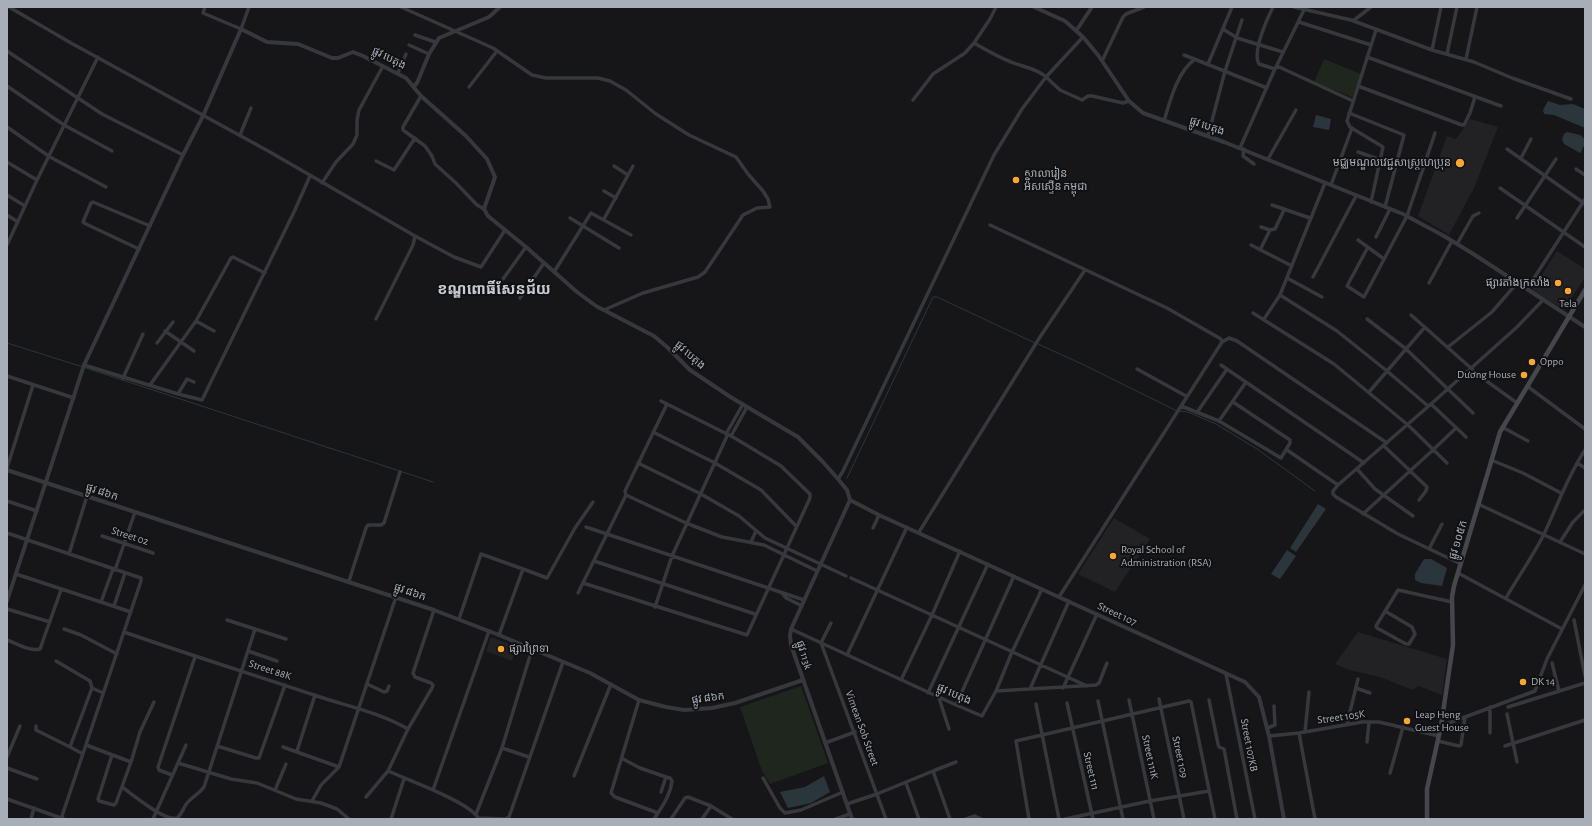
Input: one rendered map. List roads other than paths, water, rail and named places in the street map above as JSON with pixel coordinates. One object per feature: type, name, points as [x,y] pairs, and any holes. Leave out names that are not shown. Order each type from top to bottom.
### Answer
[{"type":"main road","name":"ផ្លូវ ១០៥ក","points":[[1427,819],[1427,789],[1439,738],[1452,645],[1452,602],[1454,586],[1478,504],[1502,427],[1585,290]]},
{"type":"street","points":[[9,7],[203,116],[240,135],[454,257],[481,267],[505,230]]},
{"type":"street","name":"ផ្លូវ បេតុង","points":[[205,7],[203,13],[267,42],[298,44],[332,58],[338,58],[353,52],[398,72],[406,78],[422,96],[466,136],[487,159],[495,174],[495,182],[484,209],[488,216],[577,292],[596,306],[654,336],[690,370],[745,406],[802,440],[847,490],[850,500]]},
{"type":"street","points":[[7,601],[84,367],[183,155],[203,116],[249,7]]},
{"type":"street","points":[[401,7],[478,41],[497,51],[532,75],[546,78],[598,78],[610,81],[626,90],[656,114],[689,135],[736,157],[768,199],[770,206],[757,208],[743,215],[705,272],[698,277],[643,293],[604,310]]},
{"type":"street","points":[[414,86],[417,83],[435,42],[439,38],[489,17],[500,7]]},
{"type":"street","points":[[913,100],[933,74],[965,53],[974,43],[996,7]]},
{"type":"street","name":"ផ្លូវ បេតុង","points":[[1034,7],[1065,21],[1076,30],[1102,61],[1129,101],[1143,113],[1268,159],[1407,216],[1457,244],[1568,317],[1585,326]]},
{"type":"street","points":[[1076,30],[1092,7]]},
{"type":"street","points":[[1102,61],[1123,17],[1126,14],[1144,7]]},
{"type":"street","points":[[1208,64],[1232,7]]},
{"type":"street","points":[[1273,7],[1259,45],[1257,55],[1259,64],[1276,67],[1353,101]]},
{"type":"street","points":[[1294,7],[1304,8],[1352,21],[1432,50],[1466,59],[1571,99]]},
{"type":"street","points":[[1352,21],[1371,7]]},
{"type":"street","points":[[1432,50],[1441,7]]},
{"type":"street","points":[[1447,54],[1457,7]]},
{"type":"street","points":[[1466,59],[1477,7]]},
{"type":"street","points":[[1254,164],[1243,156],[1242,149],[1276,67],[1299,22],[1304,8]]},
{"type":"street","points":[[1208,136],[1225,71],[1242,20]]},
{"type":"street","points":[[1299,22],[1371,45]]},
{"type":"street","points":[[1223,29],[1237,38],[1283,52]]},
{"type":"street","points":[[1371,202],[1381,160],[1382,146],[1352,128],[1348,125],[1347,121],[1376,30]]},
{"type":"street","points":[[415,35],[435,42]]},
{"type":"street","points":[[838,479],[844,470],[994,155],[1022,109],[1046,77],[1083,37]]},
{"type":"street","points":[[974,43],[994,55],[1035,70],[1046,77],[1060,90],[1082,100],[1088,96],[1092,96],[1123,103],[1129,101]]},
{"type":"street","points":[[408,45],[429,54]]},
{"type":"street","points":[[7,51],[102,114],[183,155]]},
{"type":"street","points":[[469,87],[497,51]]},
{"type":"street","points":[[398,72],[406,54]]},
{"type":"street","points":[[1184,55],[1267,88]]},
{"type":"street","points":[[7,245],[37,180],[50,157],[64,125],[98,57]]},
{"type":"street","points":[[1367,57],[1501,106]]},
{"type":"street","points":[[1164,121],[1179,81],[1188,66],[1195,59]]},
{"type":"street","points":[[322,183],[336,162],[353,144],[357,135],[359,110],[383,66]]},
{"type":"street","points":[[7,86],[64,125],[112,151]]},
{"type":"street","points":[[1358,86],[1462,125],[1464,125],[1470,113],[1475,97]]},
{"type":"street","points":[[422,96],[402,129],[428,149],[439,169],[456,183],[477,206],[484,209]]},
{"type":"street","points":[[240,135],[251,108]]},
{"type":"street","points":[[1268,159],[1296,110]]},
{"type":"street","points":[[1349,113],[1404,135],[1385,207]]},
{"type":"street","points":[[7,127],[50,157],[106,187]]},
{"type":"street","points":[[1331,185],[1352,128]]},
{"type":"street","points":[[1368,247],[1347,286],[1365,297],[1407,216],[1435,133]]},
{"type":"street","points":[[376,161],[394,170],[415,138]]},
{"type":"street","points":[[1521,158],[1531,139]]},
{"type":"street","points":[[1507,149],[1584,202],[1526,289]]},
{"type":"street","points":[[1358,152],[1381,160]]},
{"type":"street","points":[[1517,218],[1556,159]]},
{"type":"street","points":[[7,162],[37,180]]},
{"type":"street","points":[[614,166],[628,175]]},
{"type":"street","points":[[604,219],[633,166]]},
{"type":"street","points":[[1576,169],[1585,175]]},
{"type":"street","points":[[84,367],[200,400],[204,398],[310,176]]},
{"type":"street","points":[[1264,319],[1280,295],[1325,183]]},
{"type":"street","points":[[1500,188],[1585,247]]},
{"type":"street","points":[[604,191],[616,198]]},
{"type":"street","points":[[7,195],[25,206]]},
{"type":"street","points":[[1313,277],[1356,196]]},
{"type":"street","points":[[139,249],[83,222],[91,203],[93,202],[150,226]]},
{"type":"street","points":[[1272,205],[1310,218]]},
{"type":"street","points":[[1376,236],[1390,209]]},
{"type":"street","points":[[1261,227],[1270,230],[1276,228],[1284,210]]},
{"type":"street","points":[[554,272],[591,213],[631,235]]},
{"type":"street","points":[[1457,244],[1473,216],[1479,213]]},
{"type":"street","points":[[7,216],[18,222]]},
{"type":"street","points":[[570,218],[619,248]]},
{"type":"street","points":[[990,225],[1167,308],[1221,339],[1222,342]]},
{"type":"street","points":[[1260,250],[1270,230]]},
{"type":"street","points":[[376,319],[413,245],[415,236]]},
{"type":"street","points":[[1358,240],[1384,259]]},
{"type":"street","points":[[1429,282],[1452,241]]},
{"type":"street","points":[[1251,245],[1292,266]]},
{"type":"street","points":[[503,279],[526,247]]},
{"type":"street","points":[[150,385],[196,321],[231,258],[233,257],[264,272]]},
{"type":"street","points":[[520,298],[544,263]]},
{"type":"street","points":[[919,532],[1032,350],[1085,270]]},
{"type":"street","points":[[1287,278],[1322,297]]},
{"type":"street","points":[[1448,347],[1492,312],[1517,283]]},
{"type":"street","points":[[1280,295],[1337,331],[1430,405],[1466,437]]},
{"type":"street","points":[[1461,564],[1363,514],[1336,497],[1333,494],[1333,491],[1517,327],[1542,300]]},
{"type":"street","points":[[1253,313],[1334,364],[1408,424],[1447,463]]},
{"type":"street","points":[[1411,315],[1470,368],[1517,402]]},
{"type":"street","points":[[1367,319],[1406,349],[1473,413]]},
{"type":"street","points":[[196,321],[214,331]]},
{"type":"street","points":[[157,343],[173,322]]},
{"type":"street","points":[[1369,392],[1425,327]]},
{"type":"street","points":[[165,331],[194,351]]},
{"type":"street","points":[[123,378],[143,334]]},
{"type":"street","points":[[1059,597],[1186,396],[1225,339],[1229,338],[1237,341],[1387,443]]},
{"type":"street","points":[[1221,365],[1364,463]]},
{"type":"street","points":[[1137,369],[1186,396]]},
{"type":"street","points":[[1198,411],[1227,369]]},
{"type":"street","points":[[7,376],[74,398]]},
{"type":"street","points":[[178,394],[187,379],[194,382]]},
{"type":"street","points":[[1219,421],[1246,382]]},
{"type":"street","points":[[7,469],[33,385]]},
{"type":"street","points":[[1527,386],[1585,429]]},
{"type":"street","points":[[583,583],[747,635],[755,614],[810,498],[810,494],[781,466],[728,434],[661,401]]},
{"type":"street","points":[[1180,406],[1198,411],[1219,421],[1278,458],[1281,458],[1291,442],[1289,439],[1233,402]]},
{"type":"street","points":[[578,593],[626,495],[625,491],[667,404]]},
{"type":"street","points":[[655,607],[672,556],[686,523],[728,434],[745,406]]},
{"type":"street","points":[[1502,427],[1528,441]]},
{"type":"street","points":[[1363,514],[1456,428]]},
{"type":"street","points":[[653,432],[715,463],[761,490],[796,526]]},
{"type":"street","points":[[1384,446],[1427,487],[1426,491],[1419,500]]},
{"type":"street","points":[[1287,450],[1338,485]]},
{"type":"street","points":[[1506,598],[1544,534],[1561,493],[1585,450]]},
{"type":"street","points":[[1492,460],[1529,476],[1561,493]]},
{"type":"street","points":[[1577,462],[1585,468]]},
{"type":"street","points":[[638,463],[701,494],[739,516],[756,532],[765,538],[1087,686]]},
{"type":"street","name":"ផ្លូវ ៨៦ក","points":[[7,469],[349,581],[459,619],[590,673],[639,700],[684,710],[712,708],[735,703],[802,680]]},
{"type":"street","points":[[1357,469],[1375,489],[1413,516]]},
{"type":"street","points":[[349,581],[366,528],[368,525],[381,525],[384,523],[400,472]]},
{"type":"street","points":[[626,495],[686,523],[722,537],[764,545],[817,571]]},
{"type":"street","points":[[69,554],[86,496]]},
{"type":"street","name":"Street 107","points":[[850,500],[879,515],[1245,682],[1259,697],[1269,736],[1284,819]]},
{"type":"street","name":"ផ្លូវ 113k","points":[[850,500],[791,629],[790,636],[791,645],[802,680],[852,819]]},
{"type":"street","points":[[7,501],[37,511]]},
{"type":"street","points":[[459,619],[481,554],[547,578],[575,528],[593,502]]},
{"type":"street","points":[[1478,504],[1585,554]]},
{"type":"street","points":[[1560,542],[1572,522],[1584,511]]},
{"type":"street","points":[[101,602],[135,512]]},
{"type":"street","points":[[873,528],[879,515]]},
{"type":"street","points":[[1429,549],[1442,524]]},
{"type":"street","points":[[586,526],[672,556],[768,586],[780,592],[804,600]]},
{"type":"street","points":[[847,655],[907,527]]},
{"type":"street","points":[[751,542],[756,532]]},
{"type":"street","points":[[7,534],[140,578],[141,581],[62,819],[7,799]]},
{"type":"street","name":"Street 02","points":[[102,536],[153,552]]},
{"type":"street","points":[[901,680],[960,551]]},
{"type":"street","points":[[594,561],[755,614]]},
{"type":"street","points":[[928,693],[988,564]]},
{"type":"street","points":[[500,635],[523,569]]},
{"type":"street","points":[[114,606],[125,573]]},
{"type":"street","points":[[1458,573],[1562,629]]},
{"type":"street","points":[[16,574],[130,612]]},
{"type":"street","points":[[956,705],[1014,576]]},
{"type":"street","points":[[1441,726],[1535,691],[1542,671],[1585,585]]},
{"type":"street","name":"ផ្លូវ បេតុង","points":[[791,629],[928,693],[982,716],[996,691],[1012,652],[1042,589]]},
{"type":"street","points":[[7,640],[37,650],[40,649],[61,590]]},
{"type":"street","points":[[1385,612],[1412,627],[1415,634],[1409,644],[1406,644],[1377,628],[1385,612],[1398,590],[1452,602]]},
{"type":"street","points":[[780,592],[786,598],[802,606]]},
{"type":"street","points":[[312,801],[321,785],[339,767],[396,597]]},
{"type":"street","points":[[1030,689],[1069,602]]},
{"type":"street","points":[[7,609],[50,622]]},
{"type":"street","points":[[366,797],[388,771],[408,729],[432,688],[433,685],[431,683],[415,676],[413,673],[434,610]]},
{"type":"street","points":[[1063,688],[1097,614]]},
{"type":"street","points":[[227,620],[286,639]]},
{"type":"street","points":[[1574,620],[1585,676]]},
{"type":"street","points":[[821,643],[831,624]]},
{"type":"street","points":[[64,629],[81,635],[117,654]]},
{"type":"street","points":[[122,787],[156,812],[173,818],[178,817],[188,802],[201,792],[204,787],[255,629]]},
{"type":"street","points":[[433,790],[489,631]]},
{"type":"street","name":"Street 88K","points":[[124,632],[315,696],[358,708],[397,722],[408,729]]},
{"type":"street","name":"Vimean Sob Street","points":[[821,643],[886,819]]},
{"type":"street","points":[[476,814],[502,748],[532,649]]},
{"type":"street","points":[[248,651],[277,661]]},
{"type":"street","points":[[172,775],[159,770],[158,767],[195,657]]},
{"type":"street","points":[[56,661],[90,681],[92,688],[70,747]]},
{"type":"street","points":[[388,771],[433,790],[476,814],[479,818],[505,819],[509,817],[562,662]]},
{"type":"street","points":[[1552,662],[1559,690]]},
{"type":"street","points":[[996,691],[1096,685],[1099,683],[1108,663]]},
{"type":"street","name":"Street 107KB","points":[[1226,674],[1255,819]]},
{"type":"street","points":[[1347,724],[1358,679]]},
{"type":"street","points":[[367,684],[384,692],[387,691],[389,686]]},
{"type":"street","points":[[574,776],[611,684]]},
{"type":"street","points":[[1508,707],[1559,690],[1585,684]]},
{"type":"street","points":[[217,746],[259,758],[285,685]]},
{"type":"street","points":[[92,688],[103,694]]},
{"type":"street","points":[[1356,688],[1370,693]]},
{"type":"street","points":[[1305,732],[1309,692]]},
{"type":"street","points":[[297,751],[315,696]]},
{"type":"street","points":[[940,698],[949,729]]},
{"type":"street","name":"Street 109","points":[[1159,699],[1184,819]]},
{"type":"street","points":[[639,700],[611,792],[612,795],[658,813]]},
{"type":"street","points":[[1098,700],[1123,819]]},
{"type":"street","name":"Street 111K","points":[[1129,700],[1154,819]]},
{"type":"street","points":[[1209,700],[1218,744],[1219,747],[1224,749],[1237,819]]},
{"type":"street","points":[[1029,819],[1016,741],[1189,701],[1191,702],[1215,819]]},
{"type":"street","points":[[112,755],[98,799],[99,801],[114,805],[131,762],[140,732],[154,702]]},
{"type":"street","name":"Street 111","points":[[1067,703],[1093,819]]},
{"type":"street","points":[[1036,704],[1059,819]]},
{"type":"street","points":[[1267,728],[1275,725],[1274,706]]},
{"type":"street","points":[[1490,707],[1490,733]]},
{"type":"street","points":[[1507,714],[1517,762]]},
{"type":"street","name":"Street 105K","points":[[1269,736],[1299,733],[1347,724],[1379,722],[1403,727],[1439,738],[1458,746],[1461,745],[1465,717]]},
{"type":"street","points":[[1505,746],[1585,720]]},
{"type":"street","points":[[1367,742],[1369,722]]},
{"type":"street","points":[[7,757],[20,726]]},
{"type":"street","points":[[36,726],[36,730],[41,733],[83,754]]},
{"type":"street","points":[[1390,773],[1403,727]]},
{"type":"street","points":[[825,743],[855,732]]},
{"type":"street","points":[[1299,733],[1315,819]]},
{"type":"street","points":[[86,745],[131,762]]},
{"type":"street","points":[[153,819],[186,745]]},
{"type":"street","points":[[283,747],[339,767]]},
{"type":"street","points":[[502,748],[529,757]]},
{"type":"street","points":[[622,759],[640,768],[670,778],[672,781],[665,803],[654,819]]},
{"type":"street","points":[[847,804],[906,783],[956,762]]},
{"type":"street","points":[[178,763],[208,772],[257,783],[296,799],[312,801],[337,809],[349,819]]},
{"type":"street","points":[[275,790],[286,764]]},
{"type":"street","points":[[7,768],[37,779]]},
{"type":"street","points":[[933,771],[950,819]]},
{"type":"street","points":[[661,792],[666,777]]},
{"type":"street","points":[[763,778],[780,808],[785,812],[801,810],[843,792]]},
{"type":"street","points":[[391,819],[404,779]]},
{"type":"street","points":[[906,783],[919,819]]},
{"type":"street","points":[[1065,819],[1209,791]]},
{"type":"street","points":[[670,819],[686,797],[711,806],[732,819]]},
{"type":"street","points":[[702,819],[711,806]]},
{"type":"street","points":[[31,819],[34,808]]},
{"type":"street","points":[[836,819],[850,814]]},
{"type":"street","points":[[966,819],[975,816],[981,819]]},
{"type":"waterway","points":[[847,478],[933,297],[937,297],[1035,343]]},
{"type":"waterway","points":[[7,343],[83,367]]},
{"type":"waterway","points":[[1038,344],[1177,411]]},
{"type":"waterway","points":[[86,368],[433,482]]},
{"type":"waterway","points":[[1180,411],[1188,412],[1216,424],[1257,449],[1315,491]]},
{"type":"place","name":"មជ្ឈមណ្ឌលវេជ្ជសាស្ត្រហេប្រុន","points":[[1460,163]]},
{"type":"place","name":"សាលារៀន អ៉ិសស្ទើន កម្ពុជា","points":[[1016,180]]},
{"type":"place","name":"ផ្សារតាំងក្រសាំង","points":[[1558,283]]},
{"type":"place","name":"Tela","points":[[1568,291]]},
{"type":"place","name":"Oppo","points":[[1532,362]]},
{"type":"place","name":"Dương House","points":[[1524,375]]},
{"type":"place","name":"Royal School of Administration (RSA)","points":[[1113,556]]},
{"type":"place","name":"ផ្សារព្រៃទា","points":[[501,649]]},
{"type":"place","name":"DK 14","points":[[1523,682]]},
{"type":"place","name":"Leap Heng Guest House","points":[[1407,721]]},
{"type":"district","name":"ខណ្ឌពោធិ៍សែនជ័យ","points":[[494,289]]}]
